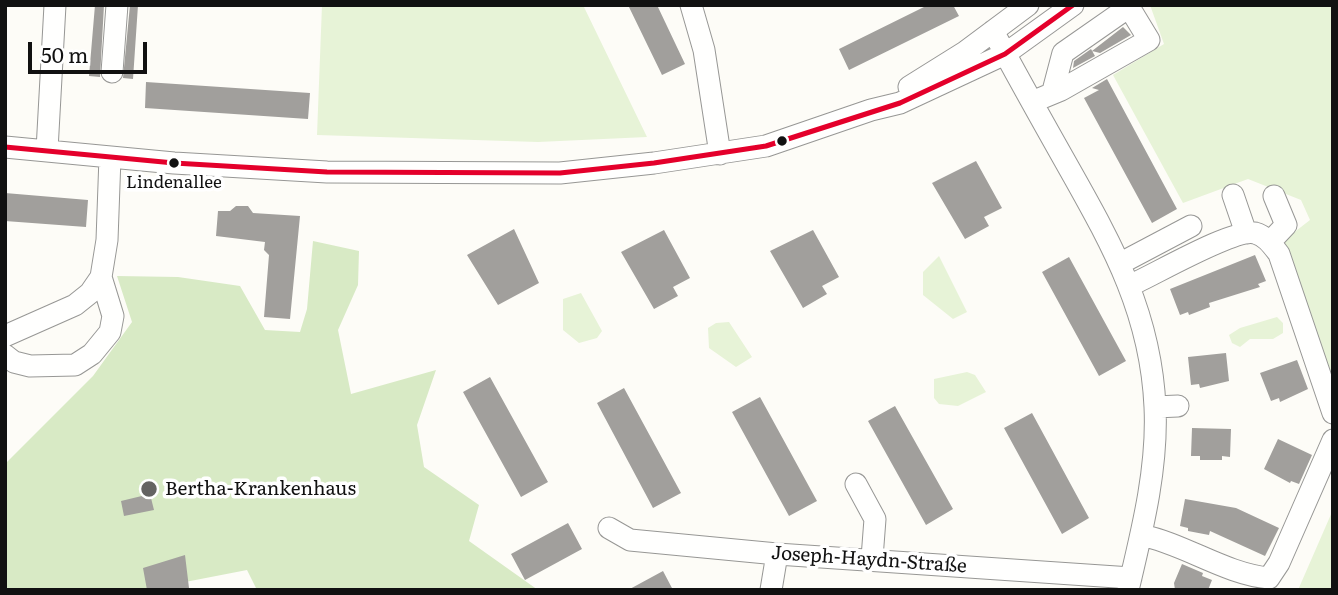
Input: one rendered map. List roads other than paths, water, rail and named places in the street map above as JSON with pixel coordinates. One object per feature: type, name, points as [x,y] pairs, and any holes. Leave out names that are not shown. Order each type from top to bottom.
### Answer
[{"type":"street","points":[[47,150],[55,5]]},
{"type":"street","points":[[112,72],[117,5]]},
{"type":"street","points":[[691,5],[704,50],[720,154]]},
{"type":"street","points":[[871,110],[965,52],[1028,5]]},
{"type":"street","points":[[5,147],[327,172],[507,174],[560,173],[720,154],[782,141],[871,110],[900,103],[1005,54],[1073,5]]},
{"type":"street","points":[[1032,102],[1053,91],[1062,90],[1149,40],[1129,7],[1063,53],[1053,91]]},
{"type":"street","points":[[992,31],[1131,285],[1151,366],[1155,407],[1154,453],[1130,584]]},
{"type":"street","points":[[5,336],[75,304],[90,293],[101,277],[107,240],[110,157]]},
{"type":"street","points":[[1233,195],[1246,233]]},
{"type":"street","points":[[1270,242],[1286,225],[1274,195]]},
{"type":"street","points":[[1121,264],[1191,226]]},
{"type":"street","points":[[1131,285],[1201,250],[1246,233],[1256,233],[1270,242],[1279,254],[1333,413]]},
{"type":"street","points":[[5,355],[14,362],[59,366],[75,365],[92,354],[110,332],[113,316],[101,277]]},
{"type":"street","points":[[1155,407],[1178,406]]},
{"type":"street","points":[[1141,535],[1163,540],[1252,576],[1269,578],[1279,563],[1333,440]]},
{"type":"street","points":[[856,484],[875,519],[872,558]]},
{"type":"street","name":"Joseph-Haydn-Straße","points":[[610,528],[630,540],[777,554],[872,558],[1130,584]]},
{"type":"street","points":[[772,590],[777,554]]},
{"type":"place","name":"Lindenallee","points":[[174,163]]},
{"type":"place","name":"Bertha-Krankenhaus","points":[[149,489]]}]
